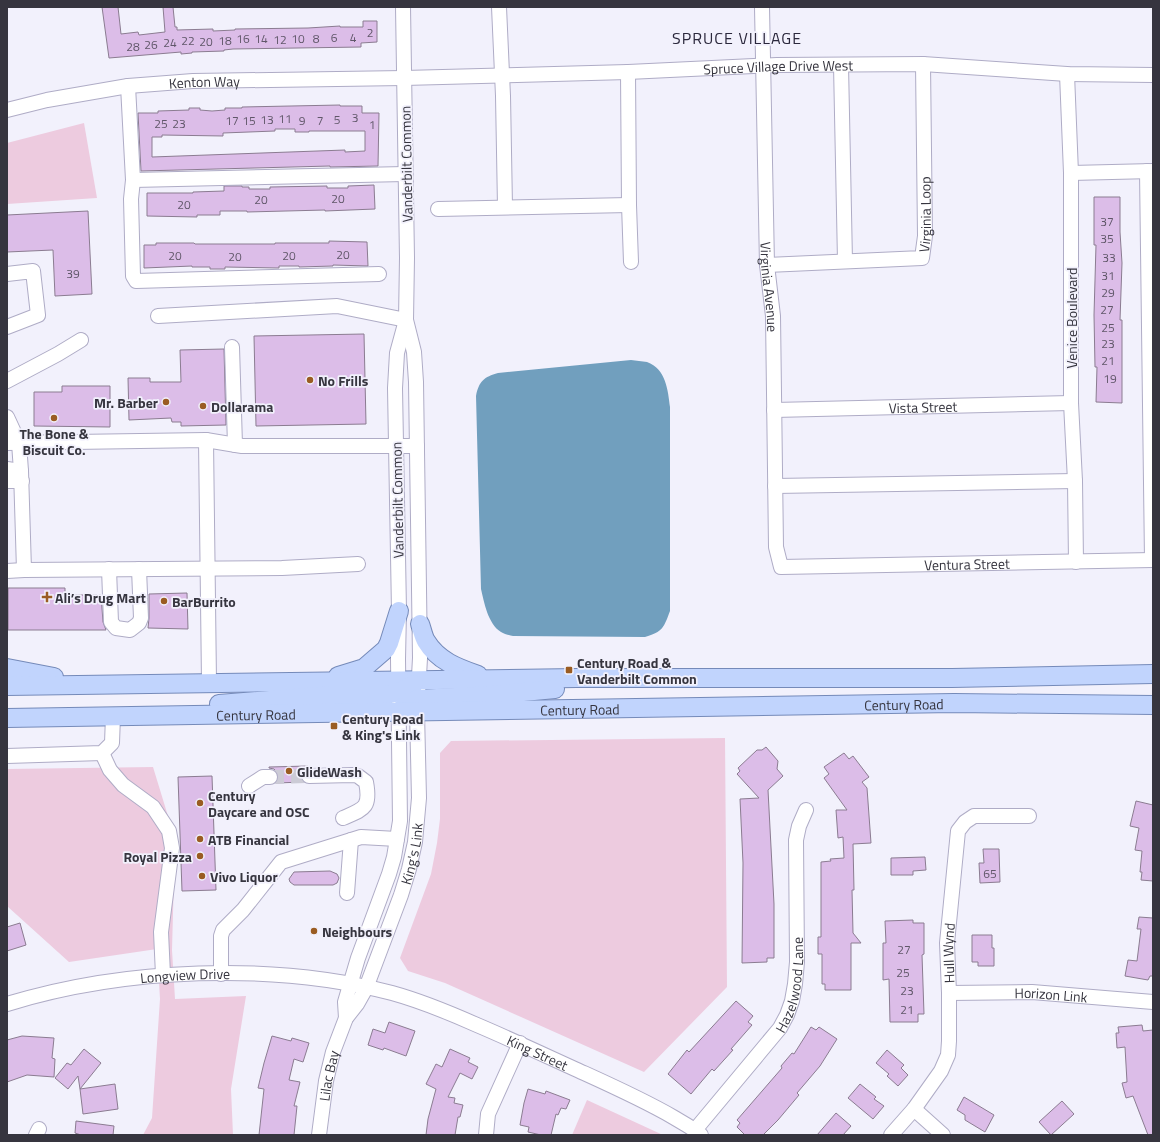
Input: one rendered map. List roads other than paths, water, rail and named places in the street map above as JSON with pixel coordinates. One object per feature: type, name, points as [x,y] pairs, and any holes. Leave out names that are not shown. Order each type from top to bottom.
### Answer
[{"type":"main road","points":[[322,681],[364,668],[386,650],[399,611]]},
{"type":"main road","points":[[420,624],[426,641],[447,662],[457,668],[492,679]]},
{"type":"main road","points":[[7,668],[98,685]]},
{"type":"main road","name":"Century Road","points":[[420,681],[578,678],[952,678],[1153,674]]},
{"type":"main road","points":[[399,712],[407,703],[417,706],[493,695],[556,689],[578,678]]},
{"type":"main road","points":[[7,686],[322,681],[398,687]]},
{"type":"main road","points":[[119,716],[223,704],[331,695],[386,695],[398,687],[420,681]]},
{"type":"main road","name":"Century Road","points":[[417,706],[954,703],[1153,705]]},
{"type":"main road","name":"Century Road","points":[[7,718],[399,712]]},
{"type":"street","name":"Vanderbilt Common","points":[[398,687],[399,611],[395,388],[397,353],[406,320],[407,258],[403,7]]},
{"type":"street","points":[[499,7],[505,207]]},
{"type":"street","name":"Virginia Avenue","points":[[762,7],[767,265],[773,316],[776,547],[781,567]]},
{"type":"street","name":"Spruce Village Drive West","points":[[404,78],[628,72],[763,65],[841,64],[923,64],[1067,74],[1153,75]]},
{"type":"street","points":[[841,64],[845,261]]},
{"type":"street","name":"Virginia Loop","points":[[767,265],[922,258],[925,236],[923,64]]},
{"type":"street","points":[[628,72],[631,262]]},
{"type":"street","name":"Venice Boulevard","points":[[1067,74],[1071,173],[1071,403],[1075,481],[1076,562]]},
{"type":"street","name":"Kenton Way","points":[[7,110],[46,100],[128,86],[193,82],[404,78]]},
{"type":"street","points":[[128,86],[133,180],[131,199],[132,276],[136,281],[379,274]]},
{"type":"street","points":[[1071,173],[1150,171],[1153,560]]},
{"type":"street","points":[[133,180],[405,174]]},
{"type":"street","points":[[438,209],[629,206]]},
{"type":"street","points":[[7,274],[33,271],[38,315],[7,327]]},
{"type":"street","points":[[158,316],[337,306],[406,320]]},
{"type":"street","name":"Vanderbilt Common","points":[[406,320],[414,352],[417,446],[420,681]]},
{"type":"street","points":[[7,381],[81,340]]},
{"type":"street","points":[[232,347],[235,445]]},
{"type":"street","name":"Vista Street","points":[[774,410],[1071,403]]},
{"type":"street","points":[[7,417],[21,476],[24,570]]},
{"type":"street","points":[[13,443],[206,440],[242,446],[417,446]]},
{"type":"street","points":[[206,440],[209,682]]},
{"type":"street","points":[[7,469],[21,476]]},
{"type":"street","points":[[7,481],[21,476]]},
{"type":"street","points":[[775,486],[1075,481]]},
{"type":"street","name":"Ventura Street","points":[[781,567],[1153,560]]},
{"type":"street","points":[[7,571],[282,568],[358,564]]},
{"type":"street","points":[[109,569],[111,622],[116,628],[130,630],[139,623],[141,618],[139,569]]},
{"type":"street","name":"King's Link","points":[[366,988],[401,895],[415,842],[419,798],[417,706],[420,681]]},
{"type":"street","name":"King's Link","points":[[350,985],[389,874],[400,821],[398,687]]},
{"type":"street","points":[[7,756],[102,753],[112,743],[119,716]]},
{"type":"street","points":[[102,753],[110,770],[123,785],[153,808],[168,831],[172,848],[161,932],[162,975]]},
{"type":"street","points":[[309,776],[353,775],[358,776],[366,782],[366,806],[343,818]]},
{"type":"street","points":[[249,786],[263,777],[270,777]]},
{"type":"street","name":"Hazelwood Lane","points":[[698,1133],[780,1028],[792,1001],[797,962],[796,840],[799,826],[806,810]]},
{"type":"street","name":"Hull Wynd","points":[[891,1135],[914,1109],[941,1071],[948,1055],[949,993],[947,943],[958,831],[965,822],[974,816],[1029,816]]},
{"type":"street","points":[[221,974],[221,936],[223,930],[244,910],[281,862],[361,837],[397,839]]},
{"type":"street","points":[[347,893],[351,840]]},
{"type":"street","name":"Longview Drive","points":[[7,1004],[65,988],[115,980],[162,975],[263,974],[315,979],[366,988]]},
{"type":"street","name":"Lilac Bay","points":[[346,1018],[345,1002],[350,985]]},
{"type":"street","name":"Lilac Bay","points":[[319,1135],[326,1081],[333,1052],[346,1018],[357,1004],[366,988]]},
{"type":"street","name":"King Street","points":[[366,988],[392,993],[442,1010],[520,1044],[658,1108],[698,1133]]},
{"type":"street","name":"Horizon Link","points":[[949,993],[1032,992],[1153,1002]]},
{"type":"street","points":[[486,1135],[488,1114],[520,1044]]},
{"type":"street","points":[[914,1109],[943,1135]]},
{"type":"water","points":[[631,360],[647,362],[658,370],[667,387],[670,407],[670,611],[666,621],[659,631],[645,637],[513,636],[502,633],[493,624],[490,618],[485,606],[481,589],[476,396],[479,387],[483,380],[498,373]]},
{"type":"tunnel","points":[[270,777],[309,776]]},
{"type":"place","name":"No Frills","points":[[310,380]]},
{"type":"place","name":"Mr. Barber","points":[[166,402]]},
{"type":"place","name":"Dollarama","points":[[203,406]]},
{"type":"place","name":"The Bone & Biscuit Co.","points":[[54,418]]},
{"type":"place","name":"Ali’s Drug Mart","points":[[47,597]]},
{"type":"place","name":"BarBurrito","points":[[164,601]]},
{"type":"place","name":"Century Road & Vanderbilt Common","points":[[569,670]]},
{"type":"place","name":"Century Road & King's Link","points":[[334,726]]},
{"type":"place","name":"GlideWash","points":[[289,771]]},
{"type":"place","name":"Century Daycare and OSC","points":[[200,803]]},
{"type":"place","name":"ATB Financial","points":[[200,839]]},
{"type":"place","name":"Royal Pizza","points":[[200,856]]},
{"type":"place","name":"Vivo Liquor","points":[[202,876]]},
{"type":"place","name":"Neighbours","points":[[314,931]]},
{"type":"district","name":"SPRUCE VILLAGE","points":[[737,38]]}]
